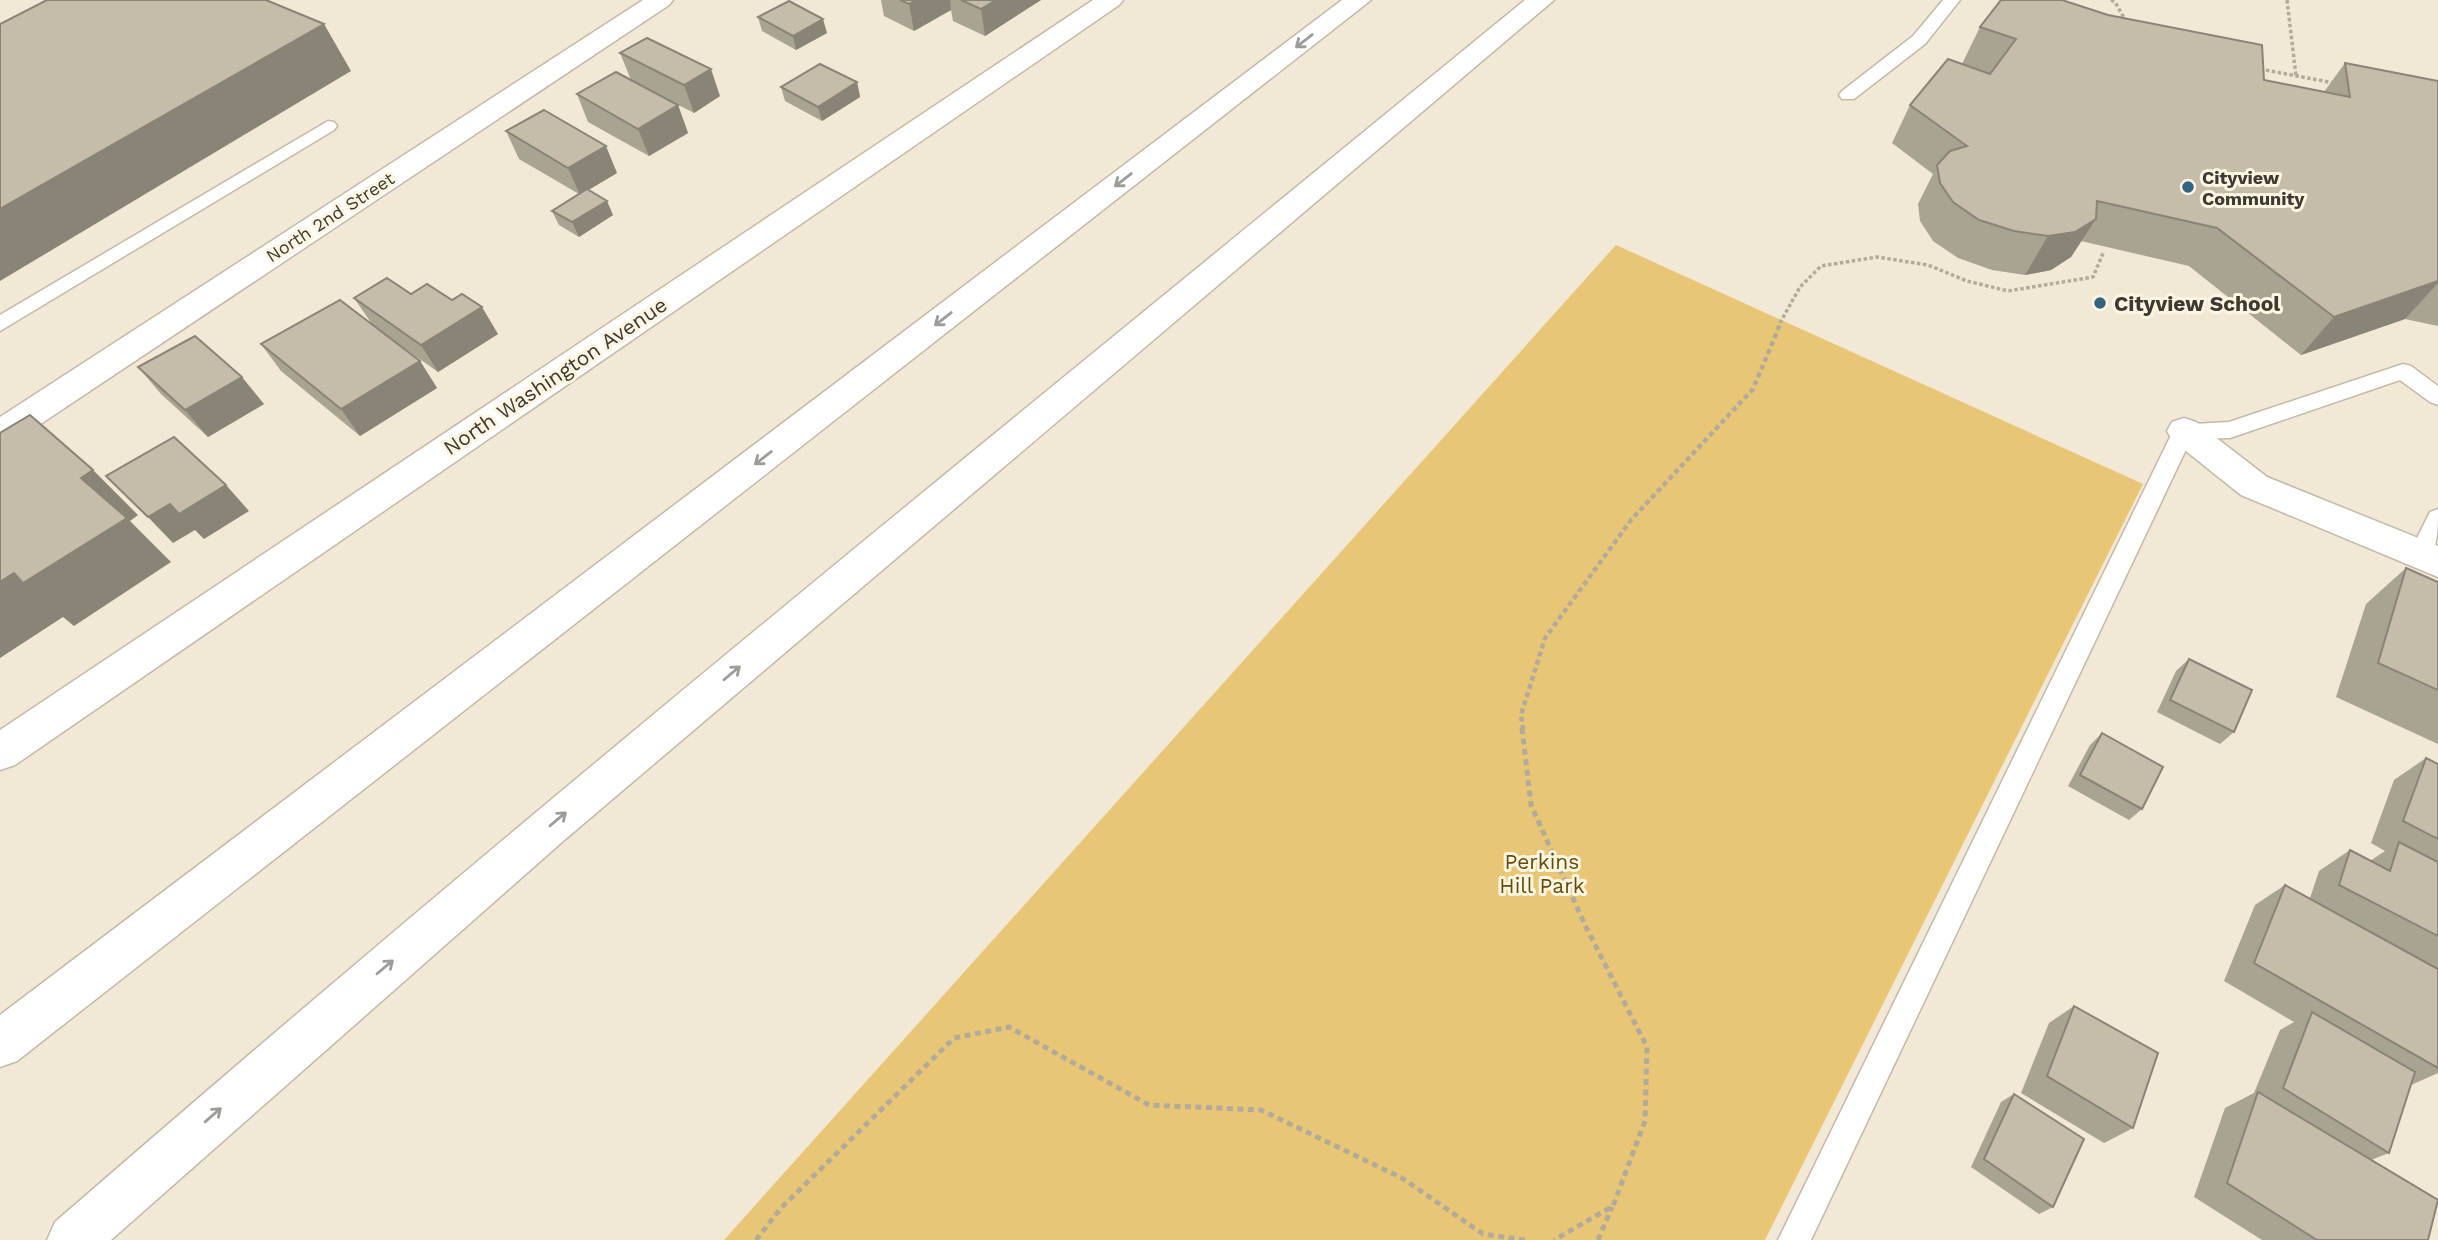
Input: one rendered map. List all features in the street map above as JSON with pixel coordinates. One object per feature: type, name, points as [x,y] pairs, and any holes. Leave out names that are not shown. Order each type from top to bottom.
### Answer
[{"type":"main road","name":"North 2nd Street","points":[[0,434],[660,0]]},
{"type":"main road","name":"North Washington Avenue","points":[[0,752],[1110,0]]},
{"type":"main road","points":[[0,1044],[1358,0]]},
{"type":"main road","points":[[73,1240],[161,1160],[547,828],[1541,0]]},
{"type":"main road","points":[[2184,431],[2254,486],[2429,558]]},
{"type":"main road","points":[[83,1240],[161,1160]]},
{"type":"lane","points":[[1849,95],[1919,40],[1952,0]]},
{"type":"lane","points":[[0,324],[328,126]]},
{"type":"lane","points":[[1794,1240],[2184,431],[2230,430],[2403,371],[2438,397]]},
{"type":"lane","points":[[2429,558],[2438,518]]},
{"type":"path","points":[[2110,0],[2126,19],[2128,31]]},
{"type":"path","points":[[2287,0],[2297,76]]},
{"type":"path","points":[[2258,68],[2335,83]]},
{"type":"path","points":[[1598,1240],[1646,1121],[1647,1047],[1585,925],[1531,805],[1521,715],[1545,638],[1631,520],[1753,389],[1776,331],[1800,287],[1821,266],[1877,257],[1928,265],[1967,281],[2008,291],[2093,276],[2104,251]]},
{"type":"path","points":[[756,1240],[781,1208],[954,1038],[1009,1027],[1149,1105],[1261,1110],[1402,1178],[1485,1237],[1525,1240]]},
{"type":"path","points":[[1554,1240],[1613,1206]]},
{"type":"green space","name":"Perkins Hill Park","points":[[1616,245],[2143,484],[1765,1240],[724,1240]]},
{"type":"building","points":[[47,0],[266,0],[324,24],[0,209],[0,24]]},
{"type":"building","points":[[900,0],[917,0],[909,4]]},
{"type":"building","points":[[961,0],[996,0],[981,9]]},
{"type":"building","name":"Cityview Community","points":[[2001,0],[2062,0],[2108,15],[2262,45],[2264,80],[2350,97],[2345,63],[2438,81],[2438,281],[2334,317],[2217,228],[2097,201],[2096,219],[2075,232],[2048,236],[2014,231],[1979,220],[1953,202],[1940,183],[1937,165],[1950,151],[1967,146],[1910,105],[1948,59],[1990,74],[2016,39],[1980,27]]},
{"type":"building","points":[[789,1],[823,19],[793,36],[758,17]]},
{"type":"building","points":[[647,38],[711,69],[684,85],[620,53]]},
{"type":"building","points":[[820,64],[857,82],[818,107],[781,87]]},
{"type":"building","points":[[616,72],[678,105],[638,129],[577,94]]},
{"type":"building","points":[[544,110],[606,146],[568,168],[506,131]]},
{"type":"building","points":[[587,189],[607,201],[572,222],[552,211]]},
{"type":"building","points":[[387,278],[411,294],[427,284],[452,300],[462,294],[482,307],[421,345],[354,298]]},
{"type":"building","points":[[340,300],[420,361],[341,409],[261,344]]},
{"type":"building","points":[[195,336],[242,377],[185,410],[138,367]]},
{"type":"building","points":[[30,415],[93,470],[81,478],[127,518],[23,583],[14,573],[0,582],[0,433]]},
{"type":"building","points":[[174,437],[226,485],[179,514],[170,504],[148,517],[106,476]]},
{"type":"building","points":[[2406,568],[2438,582],[2438,690],[2378,663]]},
{"type":"building","points":[[2189,659],[2252,690],[2234,732],[2170,700]]},
{"type":"building","points":[[2102,733],[2163,767],[2142,809],[2080,775]]},
{"type":"building","points":[[2426,758],[2438,764],[2438,839],[2403,821]]},
{"type":"building","points":[[2399,842],[2438,862],[2438,936],[2339,885],[2350,850],[2390,871]]},
{"type":"building","points":[[2285,885],[2438,969],[2438,1068],[2254,963]]},
{"type":"building","points":[[2074,1006],[2158,1053],[2133,1128],[2047,1076]]},
{"type":"building","points":[[2312,1012],[2415,1072],[2389,1153],[2283,1088]]},
{"type":"building","points":[[2258,1092],[2438,1200],[2428,1240],[2317,1240],[2227,1183]]},
{"type":"building","points":[[2014,1094],[2084,1139],[2053,1207],[1984,1159]]},
{"type":"place","name":"Cityview Community","points":[[2188,187]]},
{"type":"place","name":"Cityview School","points":[[2100,303]]}]
